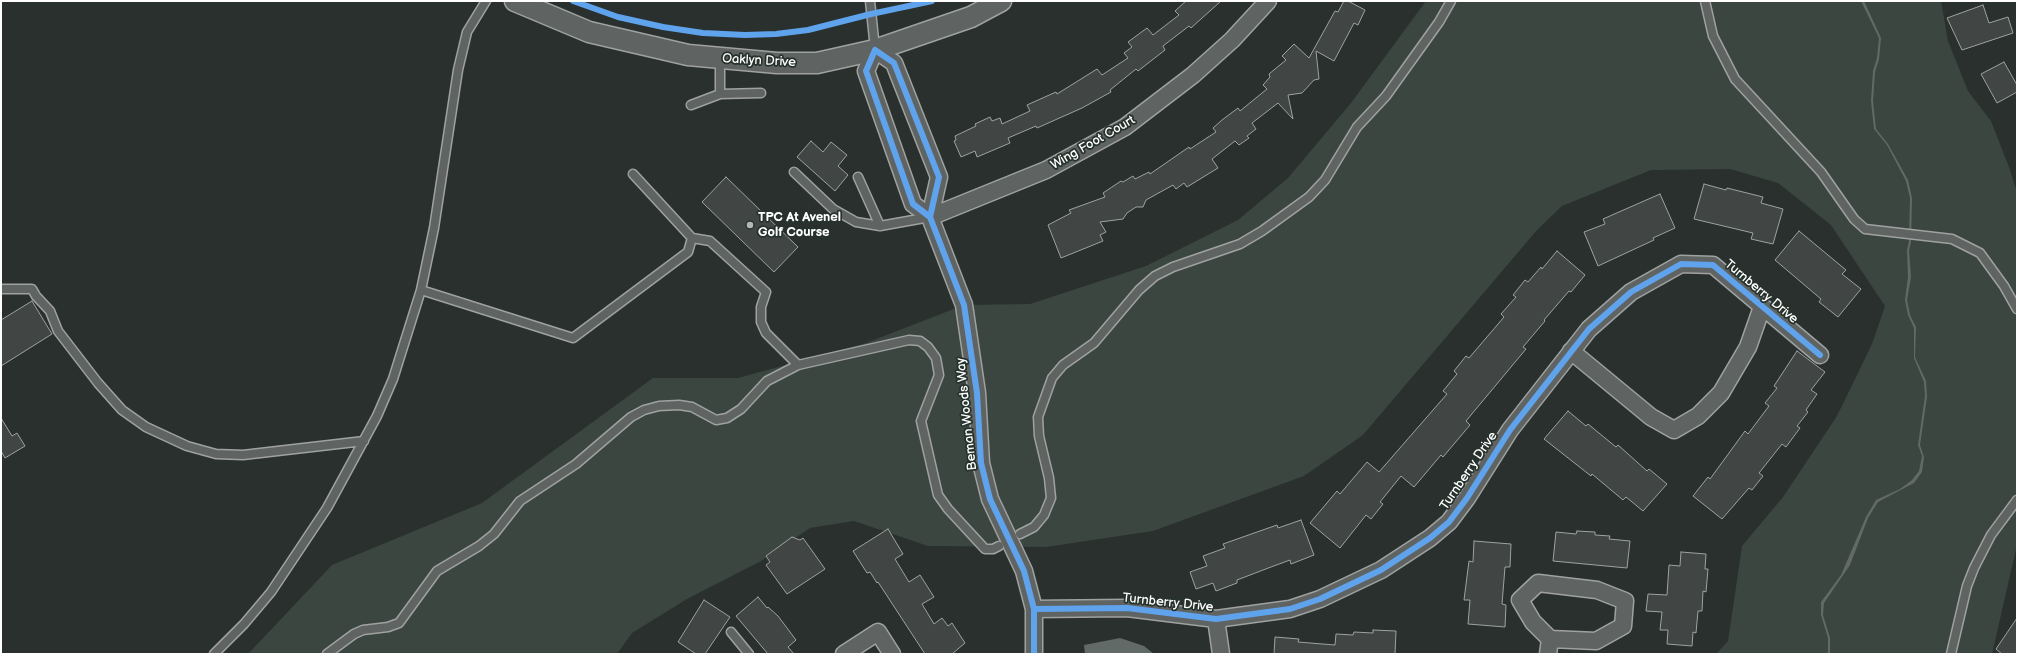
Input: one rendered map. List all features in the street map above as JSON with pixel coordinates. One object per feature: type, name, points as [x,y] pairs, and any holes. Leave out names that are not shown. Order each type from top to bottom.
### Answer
[{"type":"street","name":"Oaklyn Drive","points":[[515,1],[589,32],[688,55],[777,63],[817,63],[875,50],[971,17],[1001,1]]},
{"type":"street","name":"Wing Foot Court","points":[[930,218],[1046,170],[1125,127],[1193,76],[1232,40],[1268,1]]},
{"type":"street","name":"Beman Woods Way","points":[[875,50],[866,71],[913,204],[930,218],[964,305],[977,393],[981,463],[990,499],[1024,570],[1034,609],[1034,654]]},
{"type":"street","points":[[875,50],[894,62],[939,177],[930,218]]},
{"type":"street","name":"Turnberry Drive","points":[[1034,609],[1127,608],[1216,619],[1290,609],[1320,599],[1381,570],[1430,538],[1449,522],[1467,498],[1510,430],[1589,329],[1631,292],[1681,264],[1712,265],[1820,354]]},
{"type":"street","name":"Turnberry Drive","points":[[1571,351],[1651,417],[1674,430],[1698,416],[1721,393],[1748,347],[1762,307]]},
{"type":"street","points":[[1538,583],[1597,590],[1625,601],[1623,626],[1596,641],[1549,646],[1520,600],[1538,583]]},
{"type":"street","points":[[1216,619],[1221,654]]},
{"type":"street","points":[[844,654],[878,632],[892,654]]},
{"type":"lane","points":[[214,654],[244,624],[271,592],[327,508],[364,441],[393,380],[421,290],[434,228],[458,70],[467,32],[486,1]]},
{"type":"lane","points":[[870,1],[875,50]]},
{"type":"lane","points":[[1020,534],[1034,527],[1044,515],[1051,498],[1049,478],[1039,436],[1038,417],[1052,378],[1064,365],[1094,343],[1131,300],[1155,276],[1173,267],[1240,244],[1262,231],[1309,197],[1325,180],[1357,127],[1386,96],[1439,22],[1451,1]]},
{"type":"lane","points":[[1705,1],[1713,36],[1735,80],[1821,172],[1854,220],[1865,229],[1888,233],[1952,239],[1980,254],[2004,286],[2017,309]]},
{"type":"lane","points":[[720,59],[720,94]]},
{"type":"lane","points":[[691,105],[720,94],[761,93]]},
{"type":"lane","points":[[794,172],[833,209],[856,222],[880,226],[930,218]]},
{"type":"lane","points":[[633,174],[692,238],[710,241],[766,292],[761,307],[761,322],[766,333],[798,365]]},
{"type":"lane","points":[[858,177],[880,226]]},
{"type":"lane","points":[[421,290],[573,338],[688,252],[692,238]]},
{"type":"lane","points":[[1,289],[32,289],[36,296],[50,311],[58,331],[98,383],[122,410],[146,427],[187,446],[216,454],[243,455],[364,441]]},
{"type":"lane","points":[[327,654],[354,634],[363,630],[388,627],[399,623],[437,571],[479,546],[494,534],[520,502],[576,464],[631,417],[644,410],[659,406],[678,405],[692,407],[716,420],[727,418],[741,409],[767,381],[798,365],[909,340],[920,341],[928,347],[936,358],[939,375],[921,421],[938,495],[948,510],[985,549],[993,549],[999,546]]},
{"type":"lane","points":[[1951,654],[1967,586],[1972,574],[1991,535],[2017,500]]},
{"type":"lane","points":[[730,632],[749,654]]},
{"type":"shaded area","points":[[1426,1],[1941,1],[1948,41],[1968,91],[1991,121],[2017,192],[2017,545],[1992,654],[1716,654],[1728,641],[1742,546],[1783,497],[1837,416],[1872,344],[1885,306],[1831,225],[1778,183],[1730,169],[1651,170],[1562,206],[1537,230],[1363,435],[1304,476],[1153,531],[1046,547],[928,546],[854,521],[810,528],[761,561],[687,599],[632,633],[617,654],[248,654],[332,565],[482,503],[653,378],[738,378],[866,343],[964,305],[1030,304],[1146,266],[1238,220],[1288,178],[1351,103]]},
{"type":"shaded area","points":[[1861,1],[1864,1],[1881,38],[1879,59],[1875,72],[1873,101],[1876,129],[1888,144],[1908,180],[1912,198],[1911,242],[1909,250],[1911,277],[1907,300],[1910,315],[1916,327],[1915,357],[1926,381],[1927,397],[1920,445],[1924,457],[1922,472],[1914,483],[1878,502],[1868,518],[1850,565],[1824,603],[1823,615],[1830,638],[1830,654],[1828,654],[1828,638],[1821,615],[1821,602],[1841,575],[1866,517],[1876,500],[1900,489],[1912,480],[1919,471],[1922,456],[1918,445],[1925,396],[1924,382],[1914,358],[1914,328],[1908,315],[1905,300],[1908,277],[1907,250],[1909,241],[1910,198],[1906,181],[1887,145],[1874,129],[1871,101],[1873,71],[1877,58],[1879,38]]},
{"type":"shaded area","points":[[1120,638],[1144,646],[1154,654],[1085,654],[1084,645]]},
{"type":"building","points":[[1186,1],[1221,1],[1191,28],[1189,26],[1163,46],[1165,50],[1138,71],[1136,69],[1110,90],[1111,92],[1082,108],[1037,128],[1036,126],[1008,138],[1010,143],[977,157],[975,151],[961,157],[954,141],[956,140],[955,136],[976,126],[975,124],[990,117],[992,121],[1000,118],[1002,124],[1030,111],[1027,105],[1056,92],[1057,94],[1097,69],[1102,75],[1128,58],[1124,53],[1132,47],[1128,42],[1147,28],[1153,35],[1179,15],[1175,11]]},
{"type":"building","points":[[1344,1],[1348,1],[1365,10],[1358,25],[1354,23],[1334,61],[1316,51],[1319,79],[1314,80],[1302,93],[1288,95],[1293,119],[1278,103],[1252,123],[1256,129],[1247,136],[1249,138],[1239,145],[1235,141],[1212,159],[1218,168],[1187,187],[1184,183],[1176,189],[1173,185],[1146,200],[1143,207],[1136,207],[1127,213],[1123,219],[1100,222],[1106,232],[1100,235],[1103,241],[1061,258],[1048,225],[1071,213],[1069,210],[1105,197],[1103,193],[1121,181],[1123,182],[1133,176],[1135,179],[1149,172],[1150,174],[1189,147],[1190,149],[1216,132],[1213,128],[1222,120],[1238,108],[1240,111],[1267,89],[1263,85],[1270,77],[1269,74],[1286,60],[1282,56],[1294,44],[1309,58],[1335,11],[1338,12]]},
{"type":"building","points":[[1983,5],[1989,23],[2008,17],[2013,33],[1962,50],[1947,18]]},
{"type":"building","points":[[2004,62],[2017,85],[2017,92],[1997,103],[1981,74]]},
{"type":"building","points":[[811,141],[823,152],[831,142],[847,155],[838,166],[848,175],[835,191],[797,157]]},
{"type":"building","name":"TPC At Avenel Golf Course","points":[[726,177],[798,247],[774,272],[702,202]]},
{"type":"building","points":[[1704,184],[1763,197],[1761,203],[1783,209],[1773,244],[1751,239],[1753,233],[1694,219]]},
{"type":"building","points":[[1660,194],[1675,228],[1653,238],[1654,240],[1598,266],[1584,232],[1605,224],[1603,219]]},
{"type":"building","points":[[1799,231],[1846,270],[1842,274],[1861,289],[1838,317],[1819,302],[1821,299],[1775,260]]},
{"type":"building","points":[[1557,251],[1585,275],[1544,320],[1545,321],[1523,347],[1526,349],[1466,421],[1470,425],[1443,457],[1441,455],[1414,487],[1401,476],[1380,502],[1383,504],[1371,519],[1366,515],[1340,548],[1310,523],[1337,491],[1340,494],[1367,462],[1379,472],[1447,394],[1443,391],[1457,374],[1454,371],[1466,356],[1469,358],[1504,317],[1501,314],[1516,297],[1513,295],[1525,280],[1528,282],[1541,267],[1542,269]]},
{"type":"building","points":[[32,301],[52,334],[1,366],[1,320]]},
{"type":"building","points":[[1797,351],[1825,372],[1811,390],[1817,394],[1806,410],[1808,412],[1797,426],[1800,428],[1786,447],[1782,444],[1759,473],[1763,476],[1752,490],[1749,488],[1722,519],[1693,496],[1708,477],[1710,479],[1745,431],[1748,434],[1769,406],[1765,403],[1777,388],[1774,386]]},
{"type":"building","points":[[1568,411],[1586,426],[1588,424],[1616,447],[1618,445],[1647,471],[1649,469],[1667,484],[1643,511],[1626,497],[1623,500],[1592,474],[1591,476],[1544,439]]},
{"type":"building","points":[[1,418],[12,436],[17,433],[25,446],[5,458],[1,451]]},
{"type":"building","points":[[1301,520],[1314,555],[1291,564],[1290,560],[1237,580],[1237,583],[1216,591],[1213,583],[1196,589],[1190,572],[1207,566],[1203,556],[1225,548],[1223,544],[1277,525],[1278,528]]},
{"type":"building","points":[[888,529],[903,554],[895,559],[909,582],[920,575],[934,597],[922,604],[934,624],[942,618],[948,626],[952,623],[965,643],[952,654],[925,654],[878,582],[877,583],[870,572],[867,573],[853,551]]},
{"type":"building","points":[[1577,531],[1595,532],[1595,535],[1610,536],[1609,539],[1630,541],[1627,568],[1553,561],[1556,532],[1576,534]]},
{"type":"building","points":[[792,537],[800,540],[803,538],[825,569],[787,594],[766,565],[770,562],[766,556]]},
{"type":"building","points":[[1474,541],[1511,544],[1510,567],[1505,567],[1502,604],[1506,605],[1505,627],[1468,624],[1470,600],[1464,600],[1469,561],[1473,562]]},
{"type":"building","points":[[1681,552],[1706,554],[1705,569],[1708,569],[1706,592],[1703,591],[1702,611],[1698,611],[1696,633],[1693,632],[1692,646],[1667,644],[1668,630],[1660,630],[1662,612],[1646,611],[1648,594],[1667,595],[1669,565],[1680,566]]},
{"type":"building","points":[[758,597],[767,608],[768,607],[778,616],[796,640],[788,647],[794,654],[768,654],[736,616]]},
{"type":"building","points":[[704,600],[730,617],[705,654],[696,654],[678,642]]},
{"type":"building","points":[[2017,618],[2017,654],[2002,654],[1996,649]]},
{"type":"building","points":[[1373,630],[1396,631],[1395,654],[1274,654],[1275,637],[1299,639],[1298,642],[1335,645],[1336,634],[1353,635],[1354,632],[1373,633]]},
{"type":"cycle path","points":[[573,1],[618,17],[663,27],[703,33],[745,35],[776,34],[808,30],[871,14],[932,1]]},
{"type":"cycle path","points":[[930,217],[939,177],[894,63],[875,50],[866,71],[913,204],[930,217],[964,305],[977,393],[981,463],[990,499],[1024,571],[1034,609],[1034,654]]},
{"type":"cycle path","points":[[1034,609],[1127,608],[1216,619],[1290,609],[1320,599],[1381,570],[1430,538],[1449,522],[1467,498],[1510,430],[1589,329],[1631,292],[1681,264],[1713,265],[1820,355]]},
{"type":"place","name":"TPC At Avenel Golf Course","points":[[750,225]]}]
